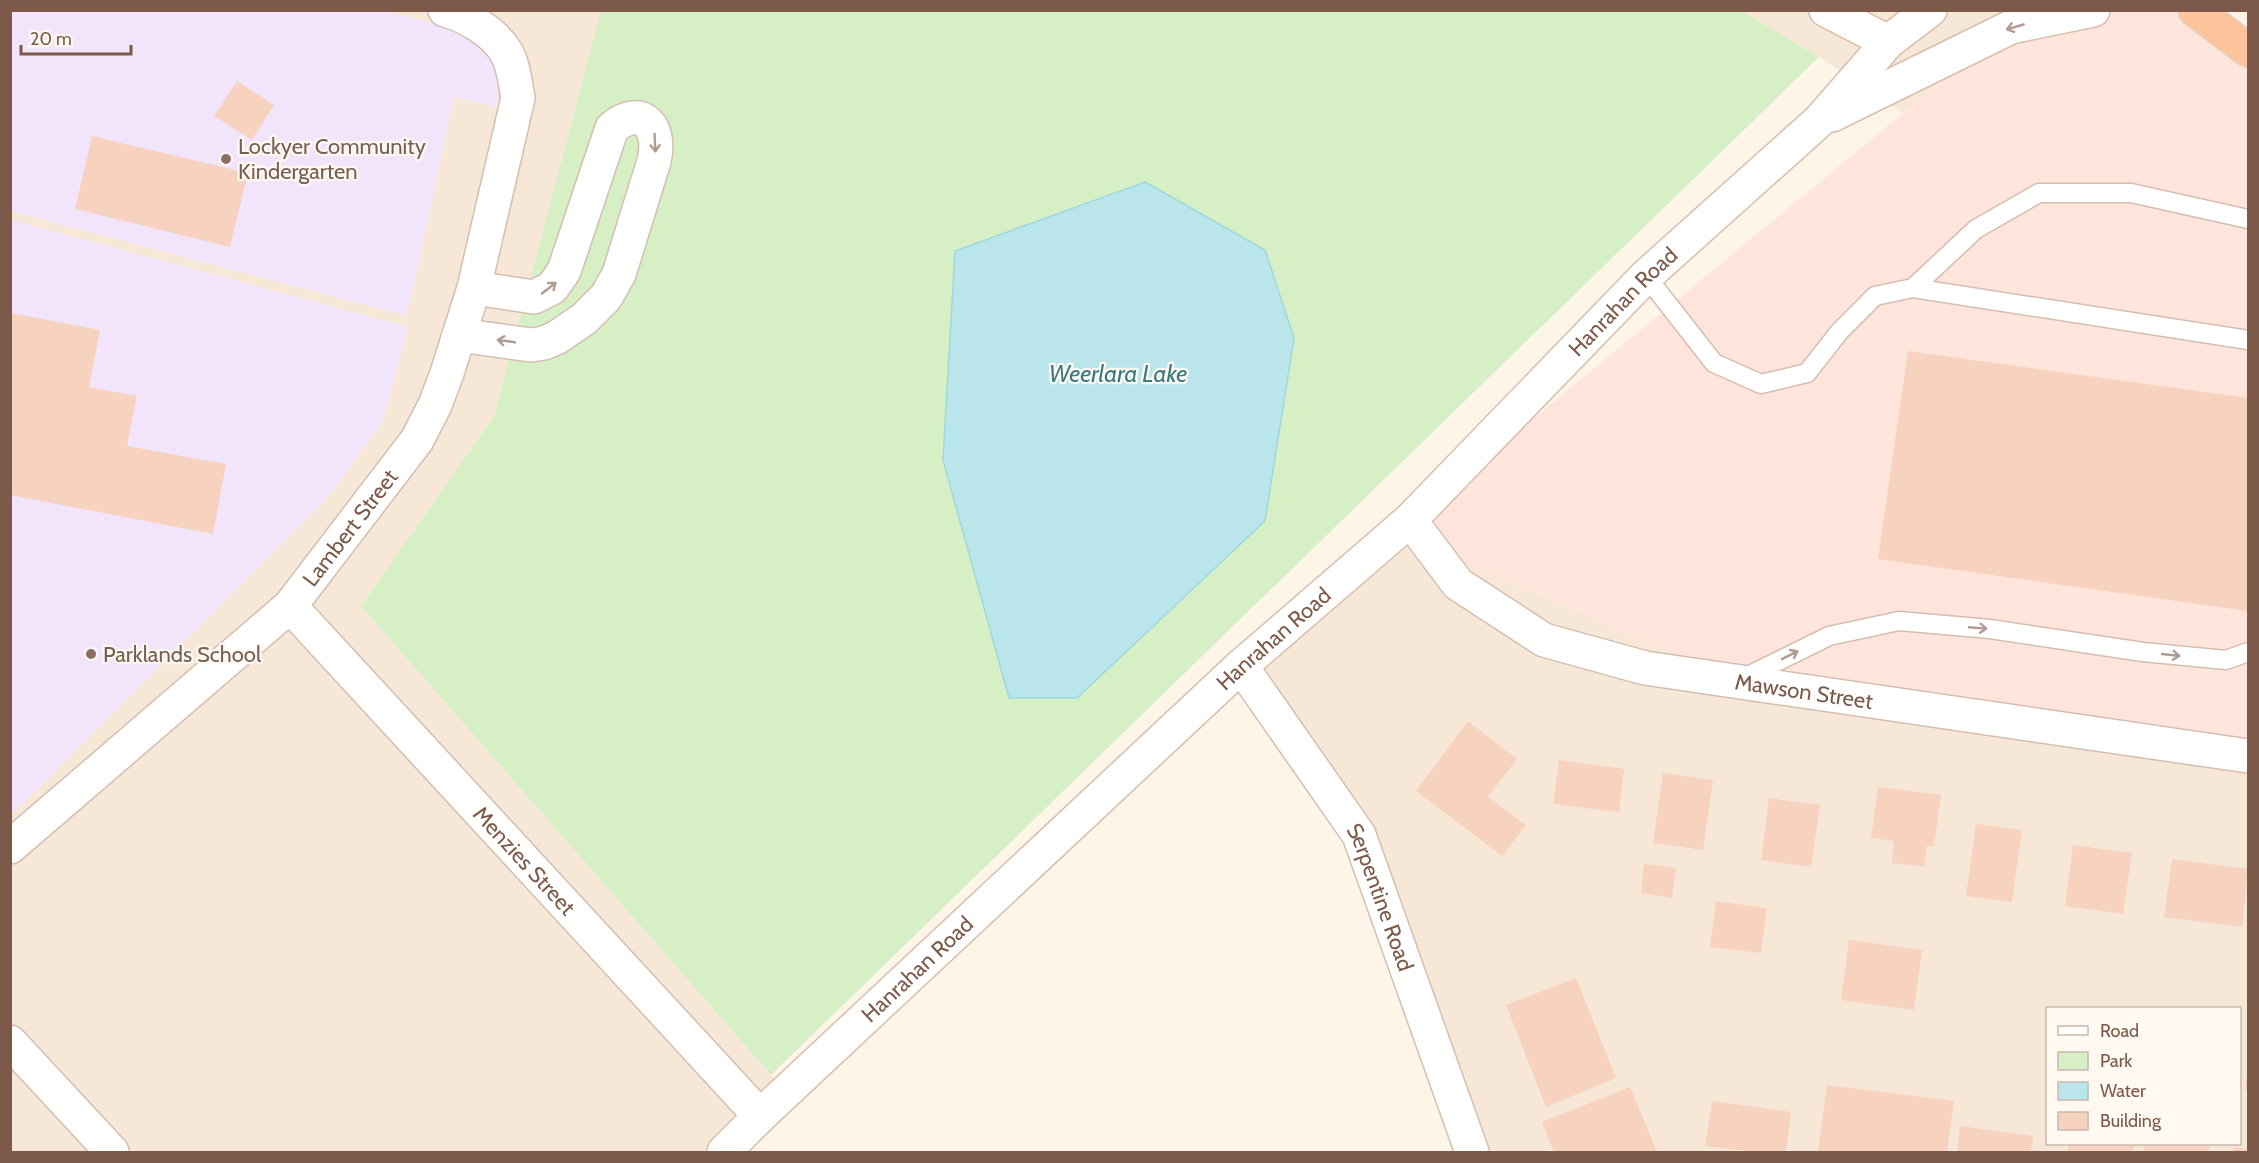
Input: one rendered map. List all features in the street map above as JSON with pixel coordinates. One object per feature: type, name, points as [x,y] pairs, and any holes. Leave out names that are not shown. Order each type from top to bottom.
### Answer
[{"type":"highway","points":[[2196,10],[2248,50]]},
{"type":"street","name":"Lambert Street","points":[[10,847],[290,606],[417,440],[435,405],[474,288],[518,98],[513,70],[506,52],[490,33],[457,14],[445,10]]},
{"type":"street","points":[[1826,10],[1888,42]]},
{"type":"street","name":"Hanrahan Road","points":[[724,1152],[1241,666],[1410,520],[1646,276],[1819,121],[1888,42],[1930,10]]},
{"type":"street","name":"Hanrahan Road","points":[[1819,121],[2011,27],[2093,10]]},
{"type":"street","points":[[459,335],[531,345],[544,343],[556,338],[584,319],[606,297],[619,274],[654,161],[658,145],[654,129],[644,120],[630,117],[623,119],[612,128],[564,271],[552,288],[534,297],[474,288]]},
{"type":"street","name":"Mawson Street","points":[[1410,520],[1458,585],[1544,640],[1646,668],[2248,756]]},
{"type":"street","name":"Menzies Street","points":[[290,606],[760,1116]]},
{"type":"street","name":"Serpentine Road","points":[[1241,666],[1359,835],[1472,1152]]},
{"type":"street","points":[[10,1042],[112,1152]]},
{"type":"lane","points":[[1913,288],[1976,229],[2039,193],[2131,193],[2248,219]]},
{"type":"lane","points":[[1646,276],[1714,363],[1761,384],[1807,373],[1840,331],[1875,296],[1913,288],[2248,340]]},
{"type":"lane","points":[[1737,682],[1829,636],[1899,621],[1990,629],[2143,652],[2226,660],[2248,652]]},
{"type":"shaded area","points":[[10,11],[601,11],[494,416],[361,606],[771,1075],[789,1088],[726,1152],[11,1152]]},
{"type":"shaded area","name":"Lockyer Community Kindergarten","points":[[10,11],[386,11],[454,28],[477,42],[496,58],[501,77],[498,107],[454,97],[407,316],[11,211]]},
{"type":"shaded area","points":[[1740,11],[2027,11],[1903,113],[1819,57]]},
{"type":"shaded area","points":[[2027,11],[2193,11],[2248,29],[2248,753],[1738,682],[1396,532]]},
{"type":"shaded area","name":"Parklands School","points":[[11,220],[408,327],[382,423],[327,498],[11,815]]},
{"type":"shaded area","points":[[1410,520],[2248,756],[2248,1152],[1472,1152],[1359,835],[1241,666]]},
{"type":"green space","points":[[1740,10],[1819,57],[771,1075],[361,606],[494,416],[601,11]]},
{"type":"water","name":"Weerlara Lake","points":[[1145,182],[1265,250],[1294,338],[1265,521],[1077,698],[1009,698],[943,460],[955,251]]},
{"type":"building","points":[[237,81],[274,105],[252,140],[214,116]]},
{"type":"building","points":[[92,136],[248,173],[230,247],[75,209]]},
{"type":"building","points":[[10,313],[100,330],[89,387],[137,396],[127,446],[226,464],[213,534],[10,495]]},
{"type":"building","points":[[1908,351],[2248,398],[2248,611],[1878,559]]},
{"type":"building","points":[[1468,721],[1517,759],[1488,797],[1526,825],[1502,856],[1416,791]]},
{"type":"building","points":[[1559,760],[1624,769],[1619,812],[1553,804]]},
{"type":"building","points":[[1663,773],[1713,780],[1703,850],[1653,843]]},
{"type":"building","points":[[1878,787],[1941,795],[1934,846],[1927,846],[1924,867],[1892,863],[1894,841],[1871,838]]},
{"type":"building","points":[[1769,798],[1820,805],[1811,867],[1761,860]]},
{"type":"building","points":[[1976,824],[2022,830],[2012,902],[1966,896]]},
{"type":"building","points":[[2073,845],[2132,853],[2123,914],[2065,906]]},
{"type":"building","points":[[2172,859],[2248,869],[2242,927],[2164,917]]},
{"type":"building","points":[[1644,864],[1676,868],[1672,898],[1641,893]]},
{"type":"building","points":[[1716,901],[1767,908],[1761,953],[1710,947]]},
{"type":"building","points":[[1849,940],[1922,950],[1914,1010],[1841,1000]]},
{"type":"building","points":[[1576,978],[1616,1078],[1546,1107],[1506,1005]]},
{"type":"building","points":[[2248,1073],[2248,1090],[2245,1089]]},
{"type":"building","points":[[1827,1085],[1954,1101],[1947,1152],[1818,1152]]},
{"type":"building","points":[[1630,1087],[1657,1152],[1554,1152],[1542,1122]]},
{"type":"building","points":[[1712,1101],[1791,1112],[1786,1152],[1754,1152],[1705,1146]]},
{"type":"building","points":[[1960,1126],[2033,1136],[2031,1152],[1957,1152]]},
{"type":"building","points":[[2069,1145],[2135,1145],[2133,1152],[2067,1152]]},
{"type":"building","points":[[2145,1145],[2210,1145],[2209,1152],[2144,1152]]},
{"type":"building","points":[[2234,1147],[2248,1149],[2248,1152],[2233,1152]]},
{"type":"place","name":"Lockyer Community Kindergarten","points":[[226,159]]},
{"type":"place","name":"Parklands School","points":[[91,654]]}]
